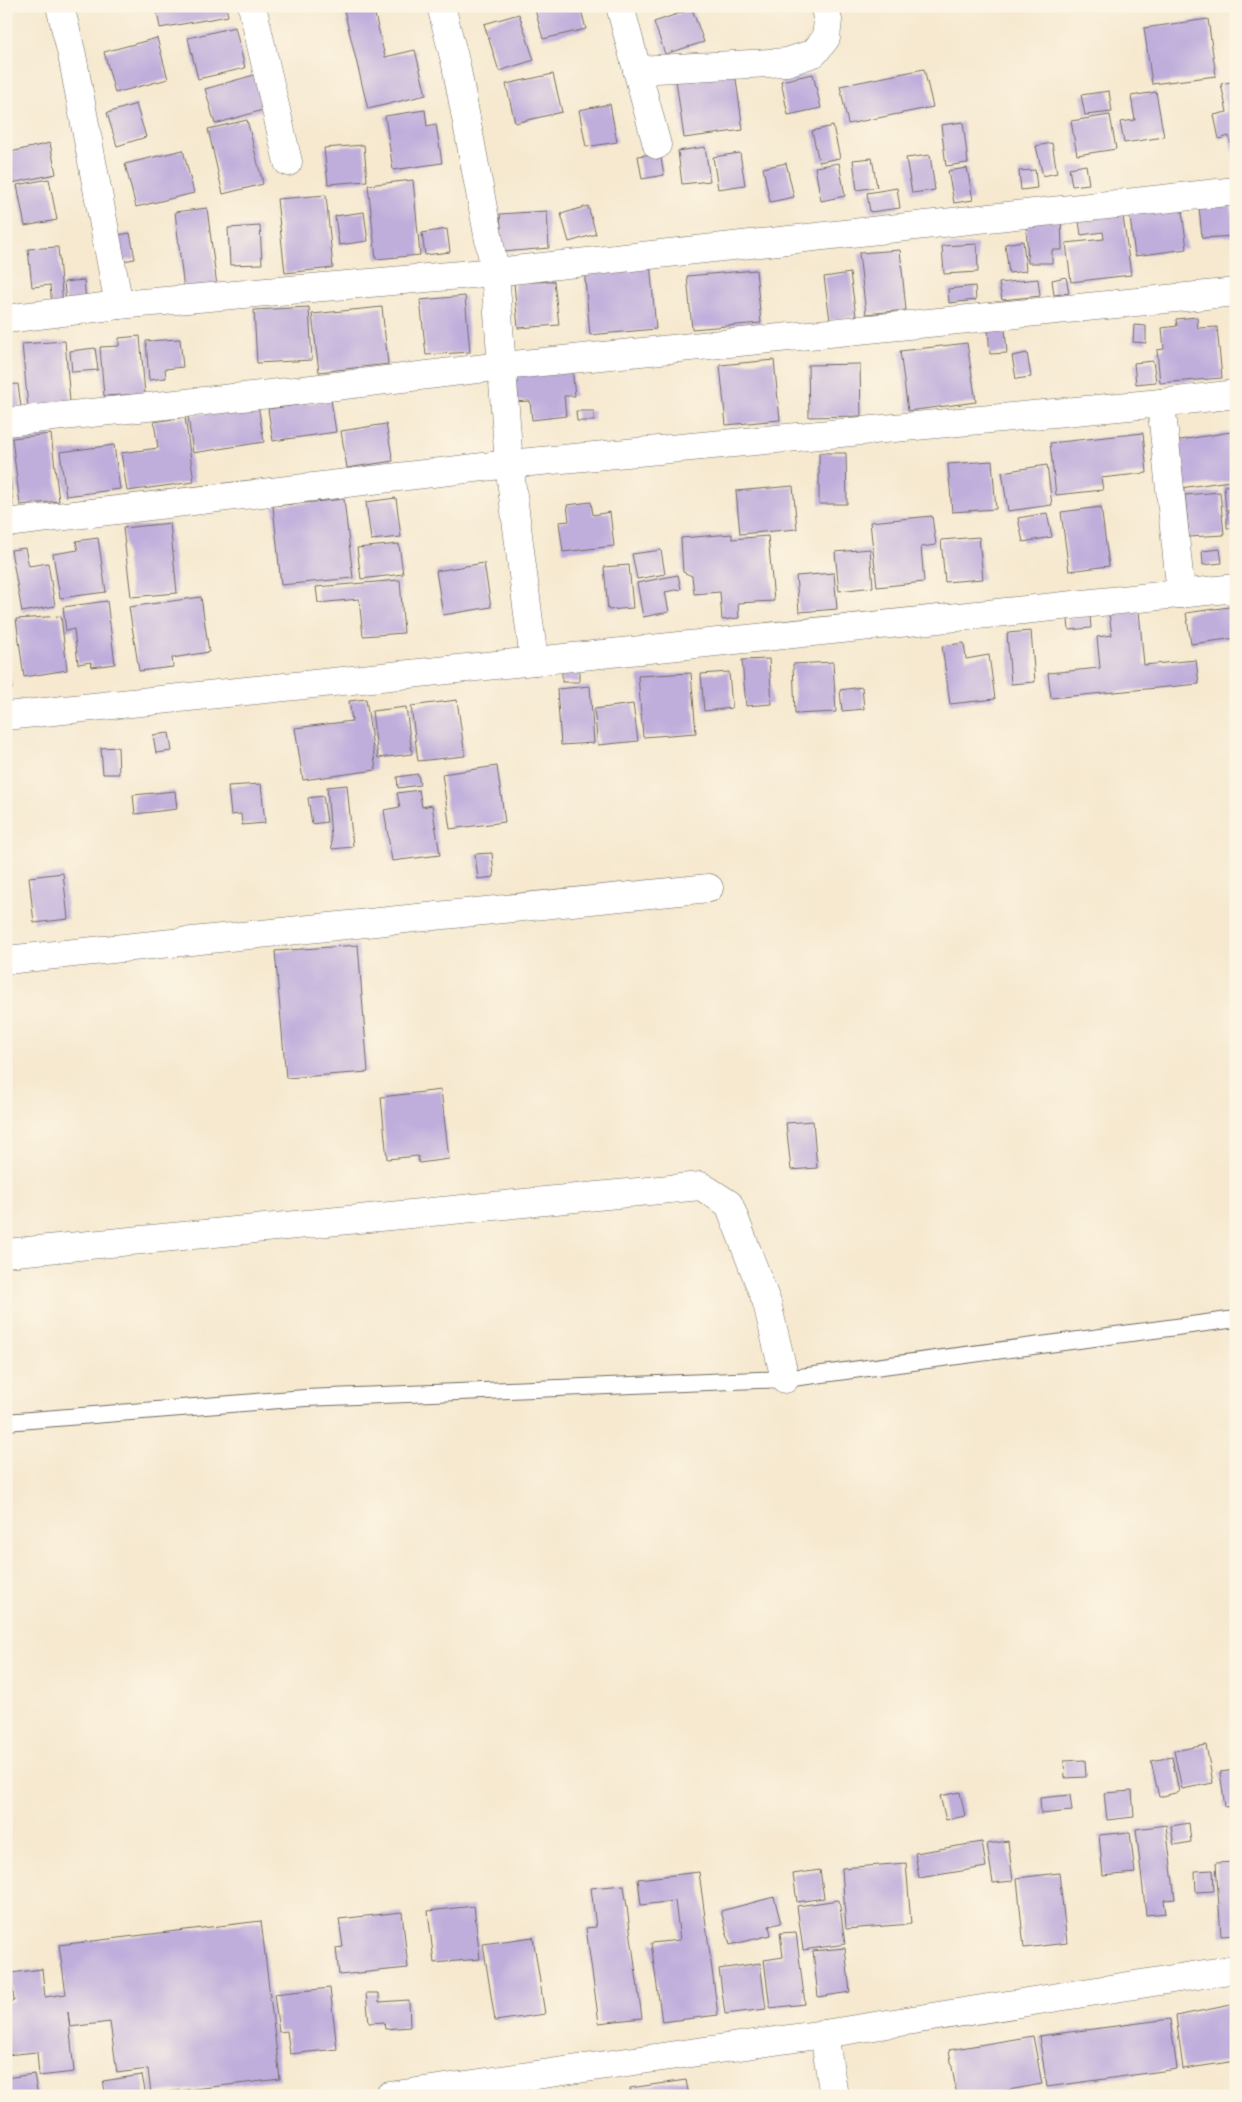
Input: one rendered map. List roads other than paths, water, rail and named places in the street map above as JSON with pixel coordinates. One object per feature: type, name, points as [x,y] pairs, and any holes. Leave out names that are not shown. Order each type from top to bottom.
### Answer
[{"type":"street","points":[[60,6],[72,54],[119,305]]},
{"type":"street","points":[[252,6],[288,162]]},
{"type":"street","points":[[441,6],[456,65],[496,272],[509,464],[534,661]]},
{"type":"street","points":[[620,6],[657,144]]},
{"type":"street","points":[[637,70],[787,62],[814,53],[826,38],[828,20],[824,6]]},
{"type":"street","points":[[6,319],[119,305],[496,272],[1236,191]]},
{"type":"street","points":[[6,422],[270,394],[502,366],[1236,292]]},
{"type":"street","points":[[6,523],[509,464],[1161,403],[1236,394]]},
{"type":"street","points":[[1161,403],[1181,594]]},
{"type":"street","points":[[6,716],[1236,588]]},
{"type":"street","points":[[6,960],[709,888]]},
{"type":"street","points":[[6,1253],[701,1186],[728,1204],[767,1303],[785,1379]]},
{"type":"street","points":[[389,2096],[824,2034],[1236,1969]]},
{"type":"street","points":[[824,2034],[834,2096]]},
{"type":"lane","points":[[6,1422],[305,1398],[785,1379],[1236,1319]]}]
